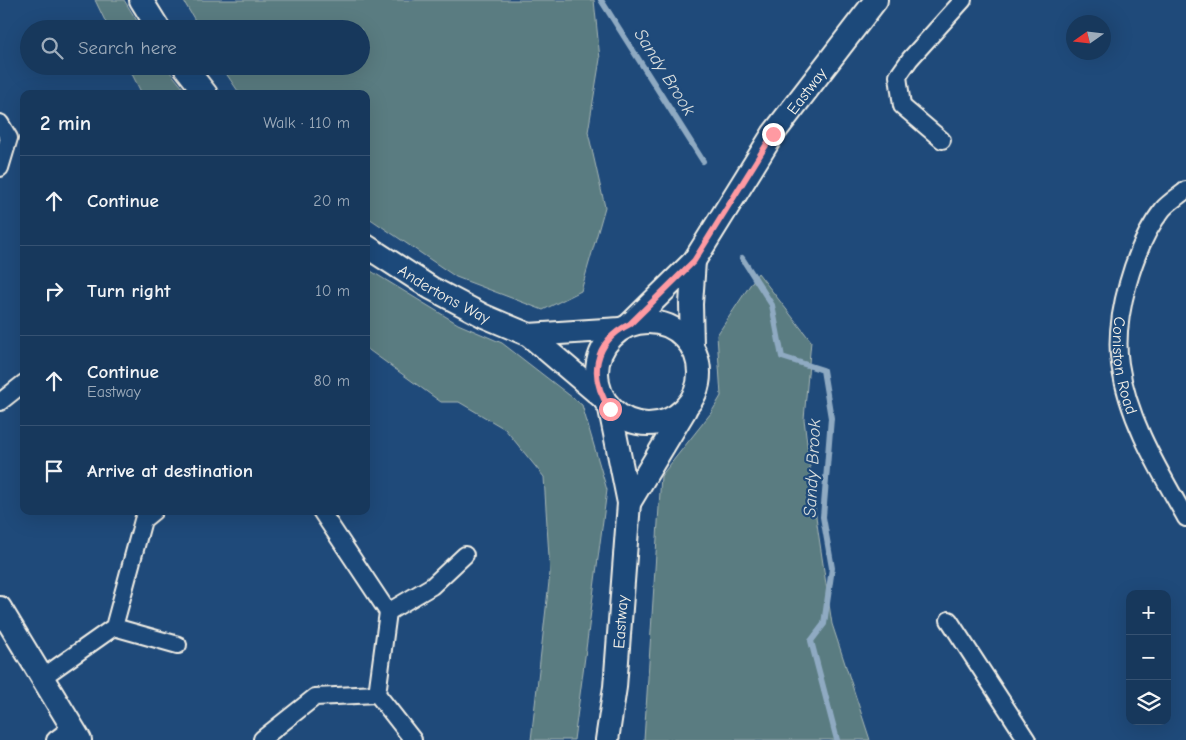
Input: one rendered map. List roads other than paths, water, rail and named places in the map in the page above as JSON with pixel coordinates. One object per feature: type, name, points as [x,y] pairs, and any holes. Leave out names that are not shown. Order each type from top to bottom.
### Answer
[{"type":"main road","points":[[140,0],[153,20]]},
{"type":"main road","name":"Eastway","points":[[625,327],[694,261],[773,134],[876,0]]},
{"type":"main road","points":[[191,75],[203,90]]},
{"type":"main road","name":"Andertons Way","points":[[370,249],[431,288],[484,316],[529,335],[606,402]]},
{"type":"main road","name":"Eastway","points":[[692,346],[691,304],[694,261]]},
{"type":"main road","points":[[648,321],[665,324],[680,333],[692,346],[698,362],[699,379],[694,395],[685,409],[672,419],[656,424],[623,419],[606,402],[596,382],[596,366],[600,352],[608,339],[625,327],[648,321]]},
{"type":"main road","name":"Andertons Way","points":[[529,335],[625,327]]},
{"type":"main road","name":"Eastway","points":[[606,402],[629,503],[615,687],[607,740]]},
{"type":"main road","name":"Eastway","points":[[629,503],[685,409]]},
{"type":"main road","points":[[0,608],[43,677],[69,736]]},
{"type":"street","points":[[942,140],[902,106],[898,76],[910,59],[963,0]]},
{"type":"street","points":[[0,123],[9,138],[0,168]]},
{"type":"street","name":"Coniston Road","points":[[1186,190],[1163,208],[1143,242],[1129,275],[1120,326],[1120,363],[1130,404],[1152,458],[1186,518]]},
{"type":"street","points":[[0,402],[20,386]]},
{"type":"street","points":[[43,677],[114,627],[143,520],[149,515]]},
{"type":"street","points":[[324,515],[388,612],[377,694],[413,740]]},
{"type":"street","points":[[388,612],[432,586],[465,555]]},
{"type":"street","points":[[949,620],[1027,740]]},
{"type":"street","points":[[114,627],[178,646]]},
{"type":"street","points":[[262,739],[315,697],[377,694]]},
{"type":"waterway","name":"Sandy Brook","points":[[601,0],[703,161]]},
{"type":"waterway","name":"Sandy Brook","points":[[742,258],[772,305],[782,357],[823,370],[831,418],[823,517],[832,568],[824,624],[811,641],[837,740]]}]
